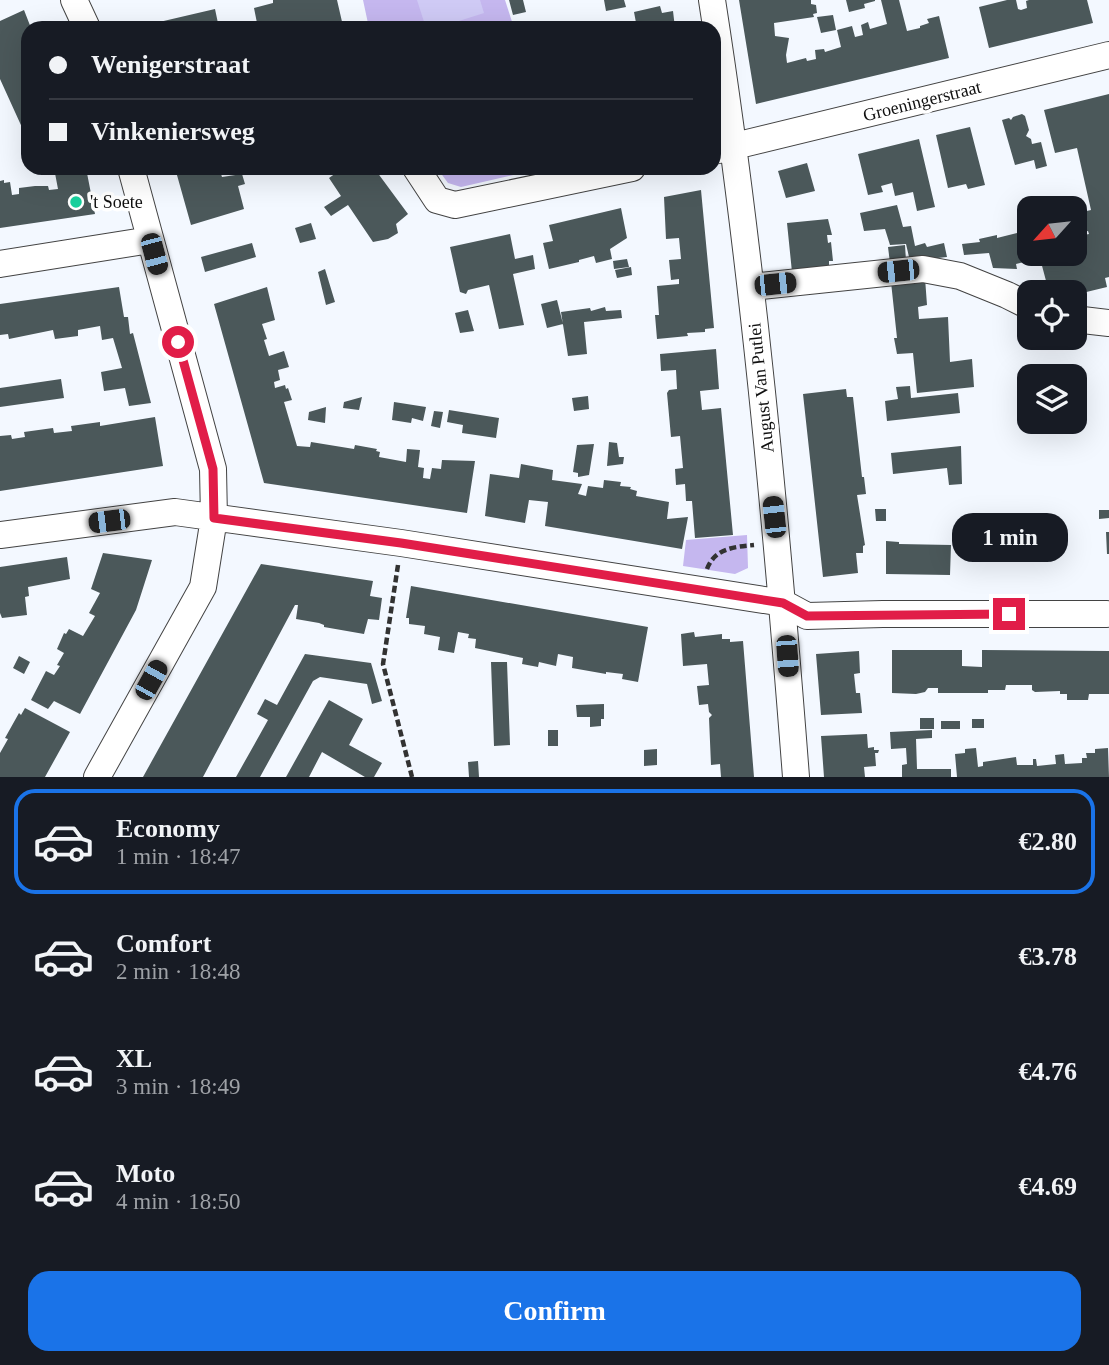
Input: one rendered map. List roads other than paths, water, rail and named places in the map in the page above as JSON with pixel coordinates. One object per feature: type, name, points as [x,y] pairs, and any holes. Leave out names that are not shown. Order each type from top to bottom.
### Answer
[{"type":"street","points":[[74,0],[84,21]]},
{"type":"street","name":"August Van Putlei","points":[[712,0],[714,21]]},
{"type":"street","name":"Groeningerstraat","points":[[724,149],[1109,55]]},
{"type":"street","name":"August Van Putlei","points":[[721,112],[724,149],[751,287],[783,603],[796,777]]},
{"type":"street","points":[[97,777],[203,587],[214,518],[213,469],[133,175]]},
{"type":"street","points":[[421,175],[438,200],[455,205],[599,175]]},
{"type":"street","points":[[0,264],[150,240]]},
{"type":"street","points":[[751,287],[923,269],[960,276],[1017,300]]},
{"type":"street","points":[[1087,320],[1109,323]]},
{"type":"street","points":[[0,535],[175,512],[401,543],[783,603],[807,616],[1107,614]]},
{"type":"place","name":"'t Soete","points":[[76,202]]}]
